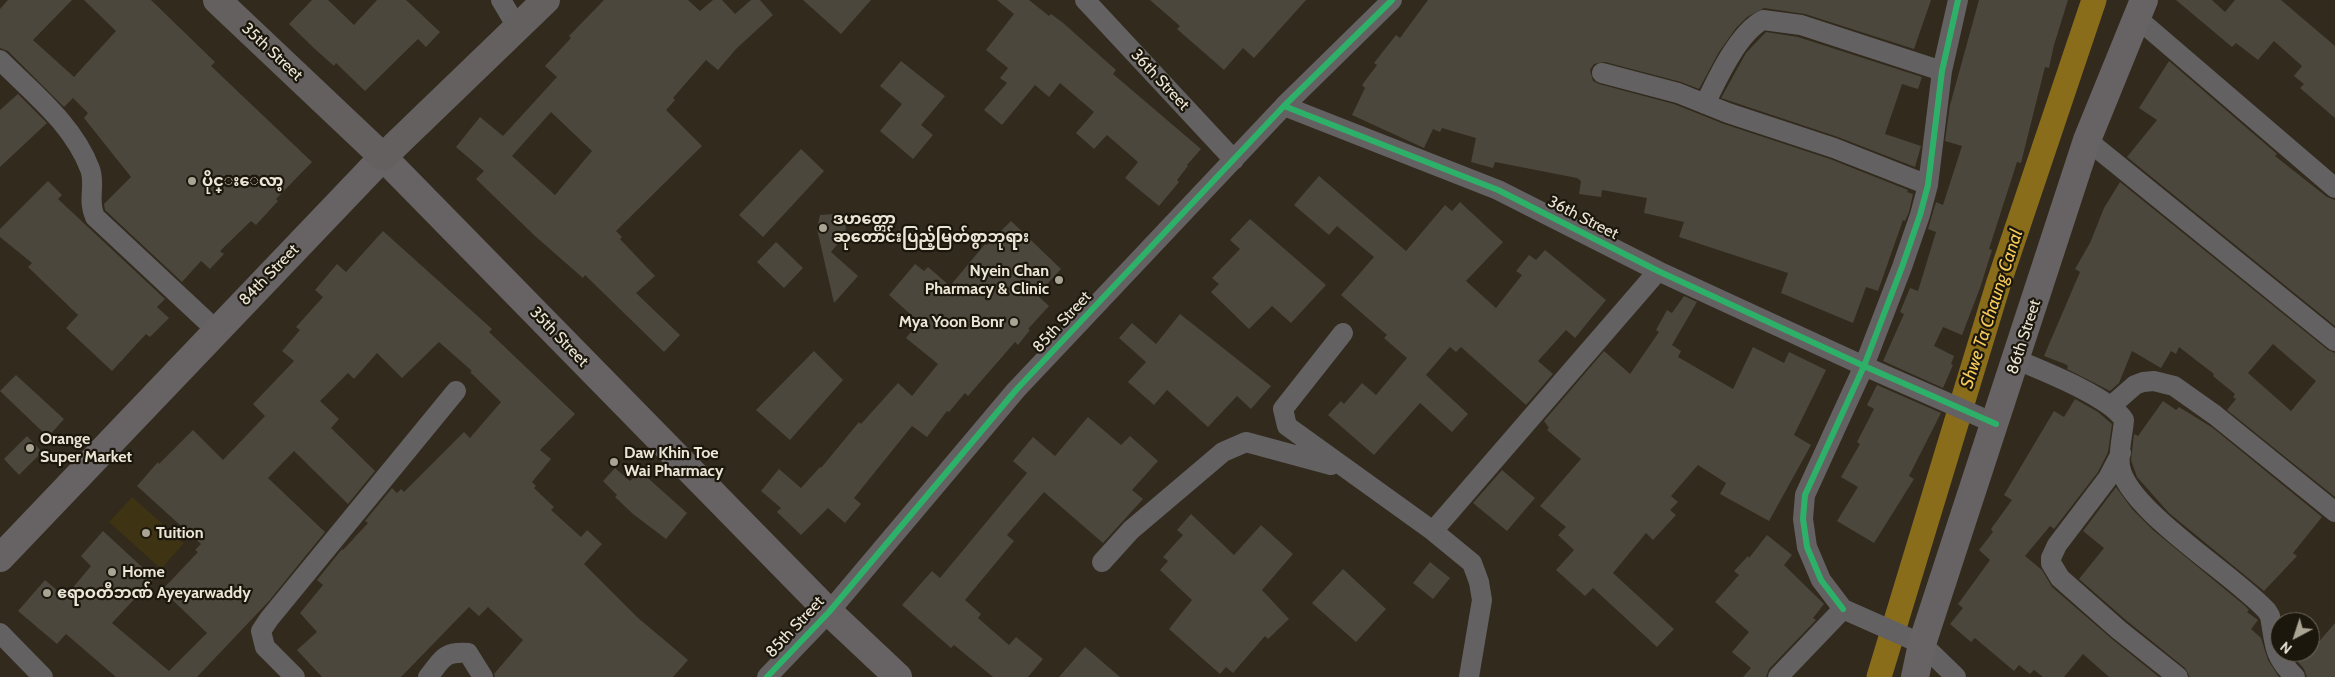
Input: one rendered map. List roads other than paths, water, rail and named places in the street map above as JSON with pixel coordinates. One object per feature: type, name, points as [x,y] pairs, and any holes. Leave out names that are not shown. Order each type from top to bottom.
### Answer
[{"type":"main road","name":"35th Street","points":[[217,0],[383,157],[829,612],[898,677]]},
{"type":"main road","name":"84th Street","points":[[0,558],[383,157],[546,0]]},
{"type":"main road","name":"86th Street","points":[[1915,677],[1914,640],[1984,418],[2017,360],[2087,140],[2140,9]]},
{"type":"street","points":[[501,0],[517,27]]},
{"type":"street","name":"36th Street","points":[[1085,0],[1234,160]]},
{"type":"street","name":"85th Street","points":[[767,677],[829,612],[1016,390],[1284,106],[1392,0]]},
{"type":"street","points":[[1956,677],[1914,640],[1880,627],[1843,609],[1821,580],[1807,547],[1804,519],[1805,496],[1864,366],[1902,268],[1928,185],[1942,71],[1958,0]]},
{"type":"street","points":[[2140,9],[2335,188]]},
{"type":"street","points":[[1705,104],[1718,76],[1740,43],[1751,28],[1763,20],[1801,25],[1942,71]]},
{"type":"street","points":[[0,60],[72,134],[87,160],[93,178],[90,203],[95,217],[216,330]]},
{"type":"street","points":[[1602,73],[1678,93],[1834,148],[1928,185]]},
{"type":"street","name":"36th Street","points":[[1284,106],[1498,190],[1658,271],[1864,366],[1984,418]]},
{"type":"street","points":[[2087,140],[2335,341]]},
{"type":"street","points":[[1433,531],[1658,271]]},
{"type":"street","points":[[1343,333],[1283,409],[1287,426],[1433,531],[1472,563],[1479,582],[1482,600],[1468,676]]},
{"type":"street","points":[[2017,360],[2054,376],[2110,406],[2124,420],[2120,465],[2124,480],[2142,504],[2267,611],[2270,616],[2275,651],[2280,661],[2295,677]]},
{"type":"street","points":[[2110,406],[2135,385],[2143,382],[2154,381],[2174,386],[2215,415],[2335,512]]},
{"type":"street","points":[[295,677],[265,647],[261,631],[268,619],[456,391]]},
{"type":"street","points":[[1102,562],[1131,530],[1223,452],[1246,442],[1313,459],[1346,470],[1387,497]]},
{"type":"street","points":[[2121,452],[2108,478],[2057,546],[2051,558],[2051,563],[2060,578],[2119,630],[2178,677]]},
{"type":"street","points":[[1778,677],[1843,609]]},
{"type":"street","points":[[0,633],[43,677]]},
{"type":"street","points":[[428,677],[447,654],[458,652],[468,653],[483,677]]},
{"type":"waterway","name":"Shwe Ta Chaung Canal","points":[[1879,677],[1999,282],[2094,0]]},
{"type":"place","name":"ပိုင္းေလာ့","points":[[192,181]]},
{"type":"place","name":"ဒဟတ္တော ဆုတောင်းပြည့်မြတ်စွာဘုရား","points":[[823,228]]},
{"type":"place","name":"Nyein Chan Pharmacy & Clinic","points":[[1059,280]]},
{"type":"place","name":"Mya Yoon Bonr","points":[[1014,322]]},
{"type":"place","name":"Orange Super Market","points":[[30,448]]},
{"type":"place","name":"Daw Khin Toe Wai Pharmacy","points":[[614,462]]},
{"type":"place","name":"Tuition","points":[[146,533]]},
{"type":"place","name":"Home","points":[[112,572]]},
{"type":"place","name":"ဧရာဝတီဘဏ် Ayeyarwaddy","points":[[47,593]]}]
